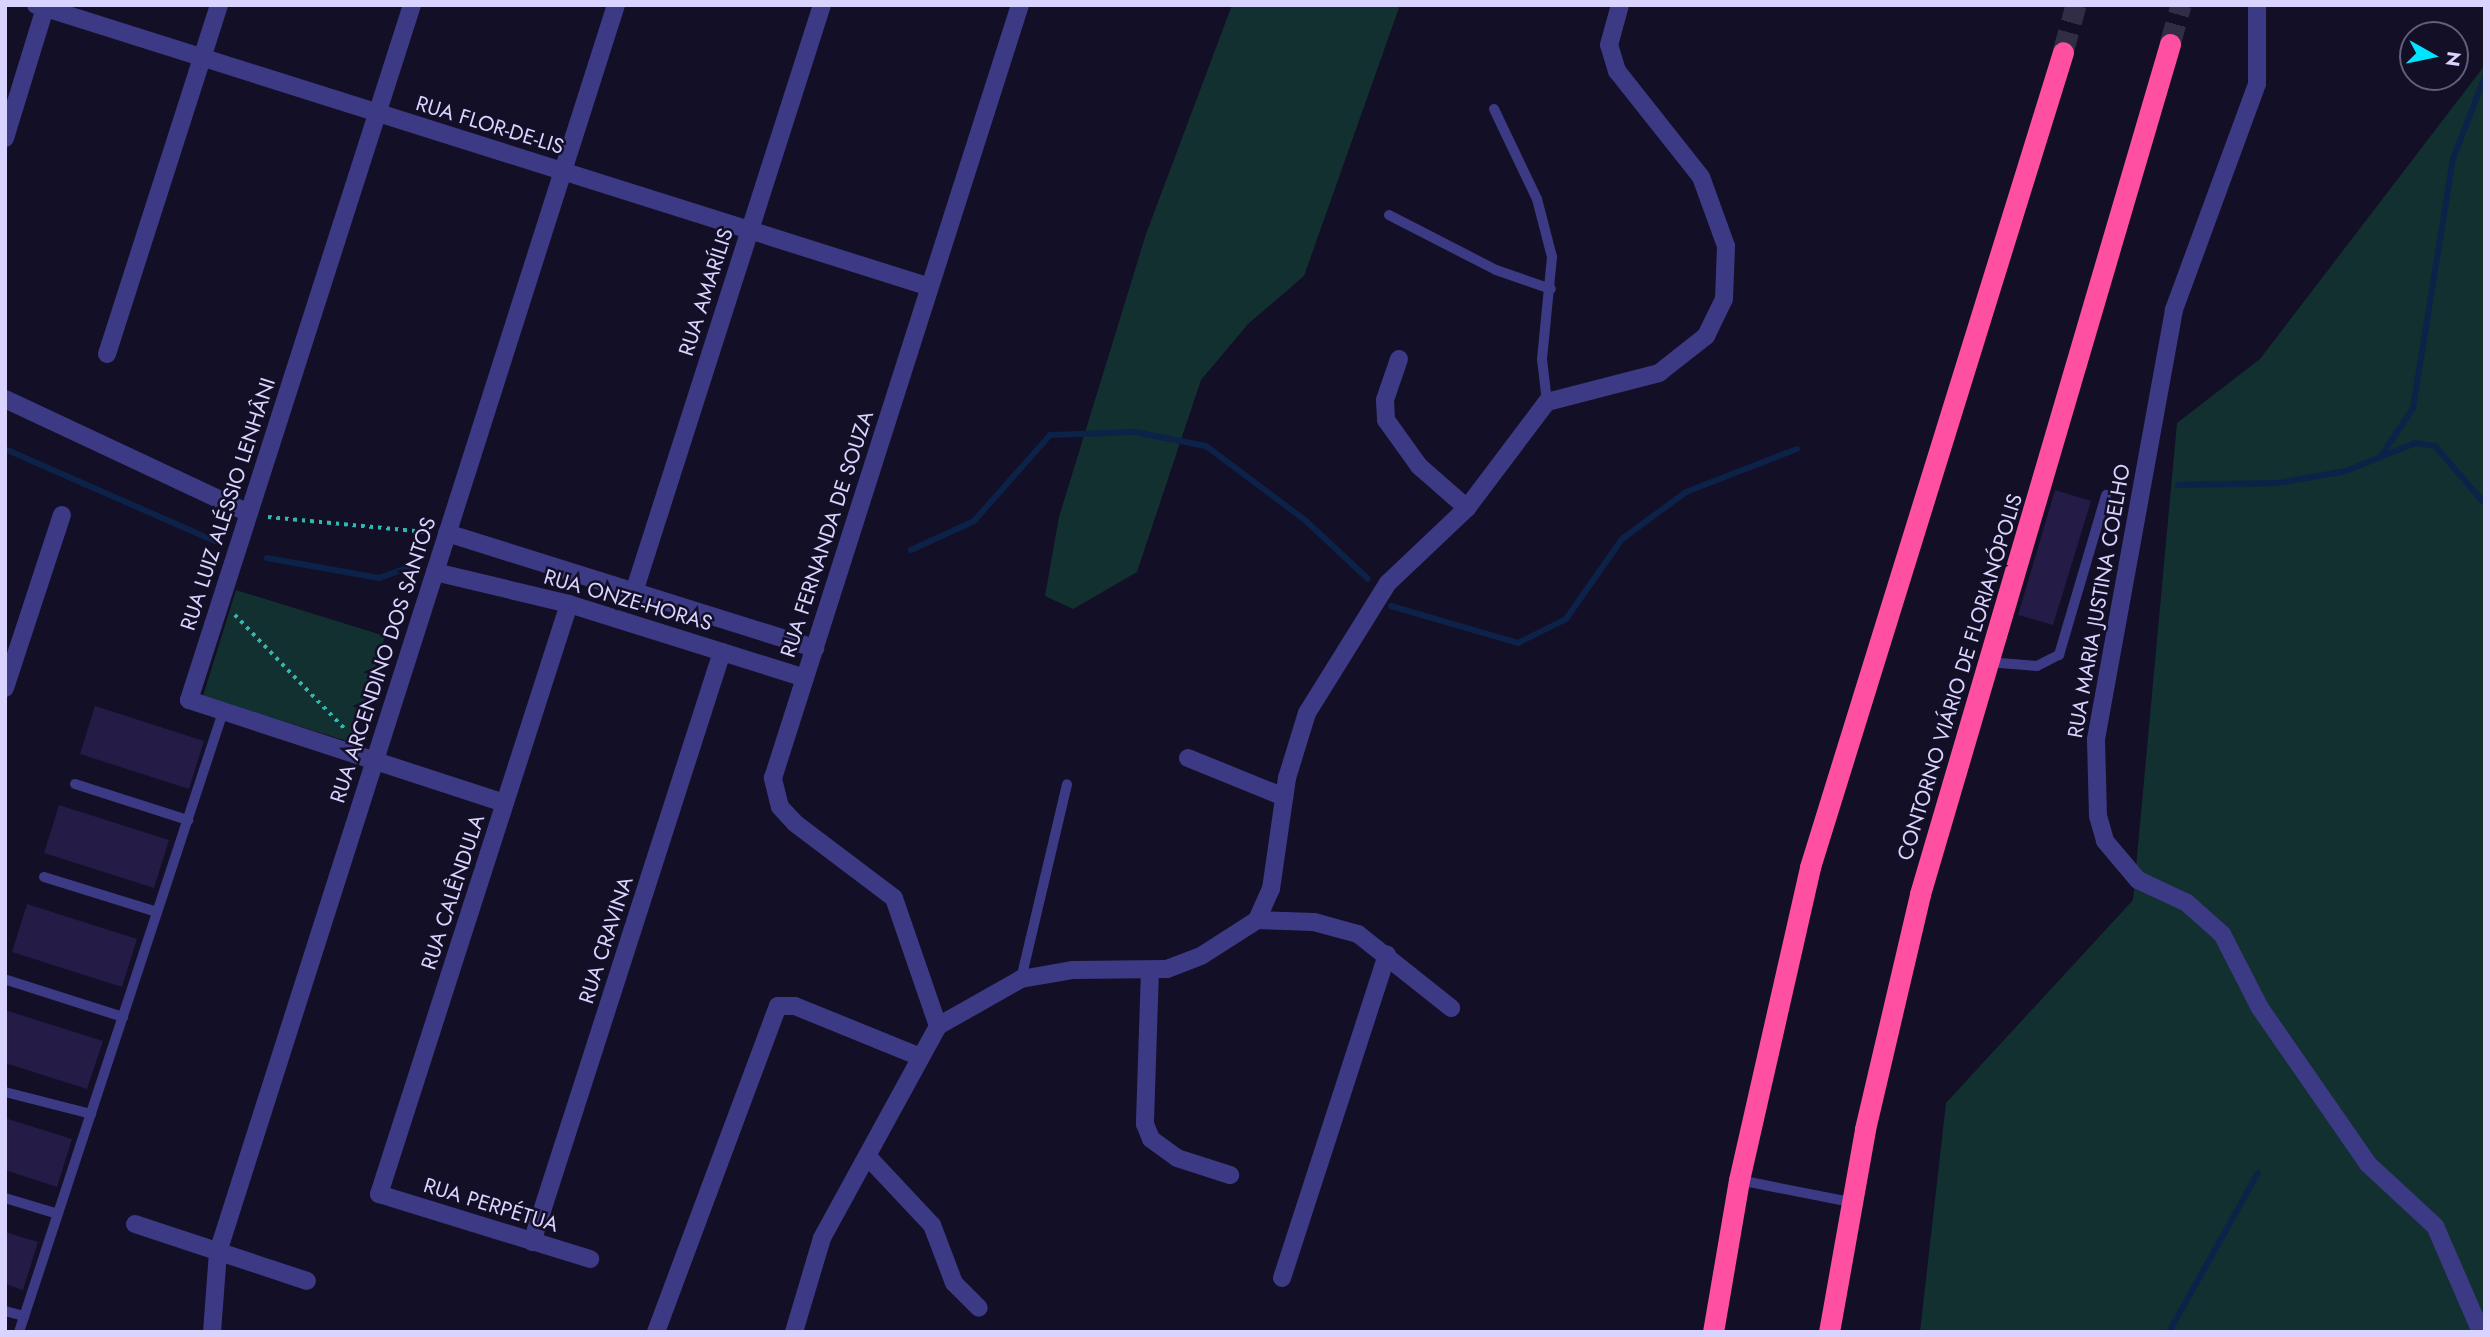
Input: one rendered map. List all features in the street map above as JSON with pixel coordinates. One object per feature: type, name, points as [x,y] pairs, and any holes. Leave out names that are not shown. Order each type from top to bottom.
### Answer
[{"type":"highway","name":"CONTORNO VIÁRIO DE FLORIANÓPOLIS","points":[[1829,1332],[1850,1202],[1920,894],[2170,44]]},
{"type":"highway","points":[[1713,1332],[1739,1180],[1842,750],[2063,52]]},
{"type":"street","points":[[107,354],[219,5]]},
{"type":"street","name":"RUA LUIZ ALÉSSIO LENHÂNI","points":[[412,5],[189,701],[505,803]]},
{"type":"street","name":"RUA ARCENDINO DOS SANTOS","points":[[212,1332],[218,1252],[616,5]]},
{"type":"street","name":"RUA AMARÍLIS","points":[[634,592],[822,5]]},
{"type":"street","name":"RUA FERNANDA DE SOUZA","points":[[938,1026],[894,898],[795,823],[773,792],[805,677],[1020,5]]},
{"type":"street","points":[[794,1332],[810,1264],[869,1158],[918,1056],[938,1026],[1021,979],[1073,970],[1150,970],[1202,956],[1257,920],[1279,858],[1284,797],[1307,713],[1348,640],[1388,583],[1466,508],[1547,402],[1632,382],[1676,363],[1706,336],[1724,299],[1726,246],[1701,177],[1617,71],[1609,46],[1620,5]]},
{"type":"street","name":"RUA MARIA JUSTINA COELHO","points":[[2257,5],[2257,85],[2174,310],[2096,740],[2098,816],[2119,862],[2138,880],[2187,903],[2222,934],[2260,1008],[2368,1164],[2435,1226],[2481,1332]]},
{"type":"street","points":[[5,138],[42,6]]},
{"type":"street","name":"RUA FLOR-DE-LIS","points":[[42,6],[930,287]]},
{"type":"street","points":[[1399,359],[1385,400],[1389,426],[1419,466],[1466,508]]},
{"type":"street","points":[[5,399],[248,513]]},
{"type":"street","points":[[5,688],[62,515]]},
{"type":"street","name":"RUA ONZE-HORAS","points":[[447,533],[815,648]]},
{"type":"street","name":"RUA ONZE-HORAS","points":[[435,572],[569,604],[805,677]]},
{"type":"street","name":"RUA CALÊNDULA","points":[[379,1194],[569,604]]},
{"type":"street","name":"RUA CRAVINA","points":[[532,1242],[722,652]]},
{"type":"street","points":[[1188,758],[1284,797]]},
{"type":"street","points":[[1257,920],[1340,926],[1387,955],[1451,1008]]},
{"type":"street","points":[[1282,1278],[1387,955]]},
{"type":"street","points":[[1150,970],[1146,1124],[1151,1139],[1177,1158],[1230,1175]]},
{"type":"street","points":[[656,1332],[778,1006],[795,1006],[918,1056]]},
{"type":"street","points":[[869,1158],[932,1225],[954,1283],[979,1308]]},
{"type":"street","name":"RUA PERPÉTUA","points":[[379,1194],[590,1259]]},
{"type":"street","points":[[135,1224],[307,1281]]},
{"type":"lane","points":[[1494,109],[1537,200],[1552,257],[1551,289],[1542,359],[1547,402]]},
{"type":"lane","points":[[1389,215],[1496,270],[1551,289]]},
{"type":"lane","points":[[1987,662],[2037,666],[2059,655],[2106,495]]},
{"type":"lane","points":[[19,1332],[223,712]]},
{"type":"lane","points":[[75,784],[188,820]]},
{"type":"lane","points":[[1021,979],[1067,784]]},
{"type":"lane","points":[[44,877],[158,912]]},
{"type":"lane","points":[[7,980],[123,1017]]},
{"type":"lane","points":[[5,1092],[91,1114]]},
{"type":"lane","points":[[1739,1180],[1850,1202]]},
{"type":"lane","points":[[5,1198],[58,1214]]},
{"type":"lane","points":[[5,1311],[24,1316]]},
{"type":"path","points":[[248,513],[447,533]]},
{"type":"path","points":[[221,601],[374,760]]},
{"type":"green space","points":[[1232,5],[1400,5],[1304,276],[1248,324],[1201,380],[1137,572],[1073,609],[1045,596],[1059,517],[1146,234]]},
{"type":"green space","points":[[2485,65],[2485,1332],[1920,1332],[1946,1103],[2133,900],[2177,423],[2260,359],[2465,91],[2469,91],[2469,86]]},
{"type":"green space","points":[[236,590],[385,636],[353,743],[203,696]]},
{"type":"building","points":[[2055,490],[2091,501],[2053,625],[2018,615]]},
{"type":"building","points":[[95,706],[204,741],[189,789],[80,754]]},
{"type":"building","points":[[59,805],[169,840],[154,888],[44,853]]},
{"type":"building","points":[[27,904],[137,939],[122,987],[12,952]]},
{"type":"building","points":[[5,1010],[103,1041],[87,1089],[5,1063]]},
{"type":"building","points":[[5,1118],[72,1139],[57,1187],[5,1170]]},
{"type":"building","points":[[5,1232],[38,1242],[23,1290],[5,1284]]},
{"type":"waterway","points":[[2383,453],[2413,408],[2453,159],[2485,76]]},
{"type":"waterway","points":[[911,550],[974,521],[1050,435],[1135,432],[1206,446],[1305,520],[1368,579]]},
{"type":"waterway","points":[[2178,485],[2278,483],[2346,471],[2415,443],[2435,446],[2485,504]]},
{"type":"waterway","points":[[5,449],[215,541]]},
{"type":"waterway","points":[[1391,606],[1518,643],[1566,619],[1622,539],[1686,492],[1797,449]]},
{"type":"waterway","points":[[267,558],[379,578],[410,567]]},
{"type":"waterway","points":[[2169,1332],[2258,1173]]},
{"type":"tunnel","points":[[2063,52],[2076,5]]},
{"type":"tunnel","points":[[2170,44],[2181,5]]}]
